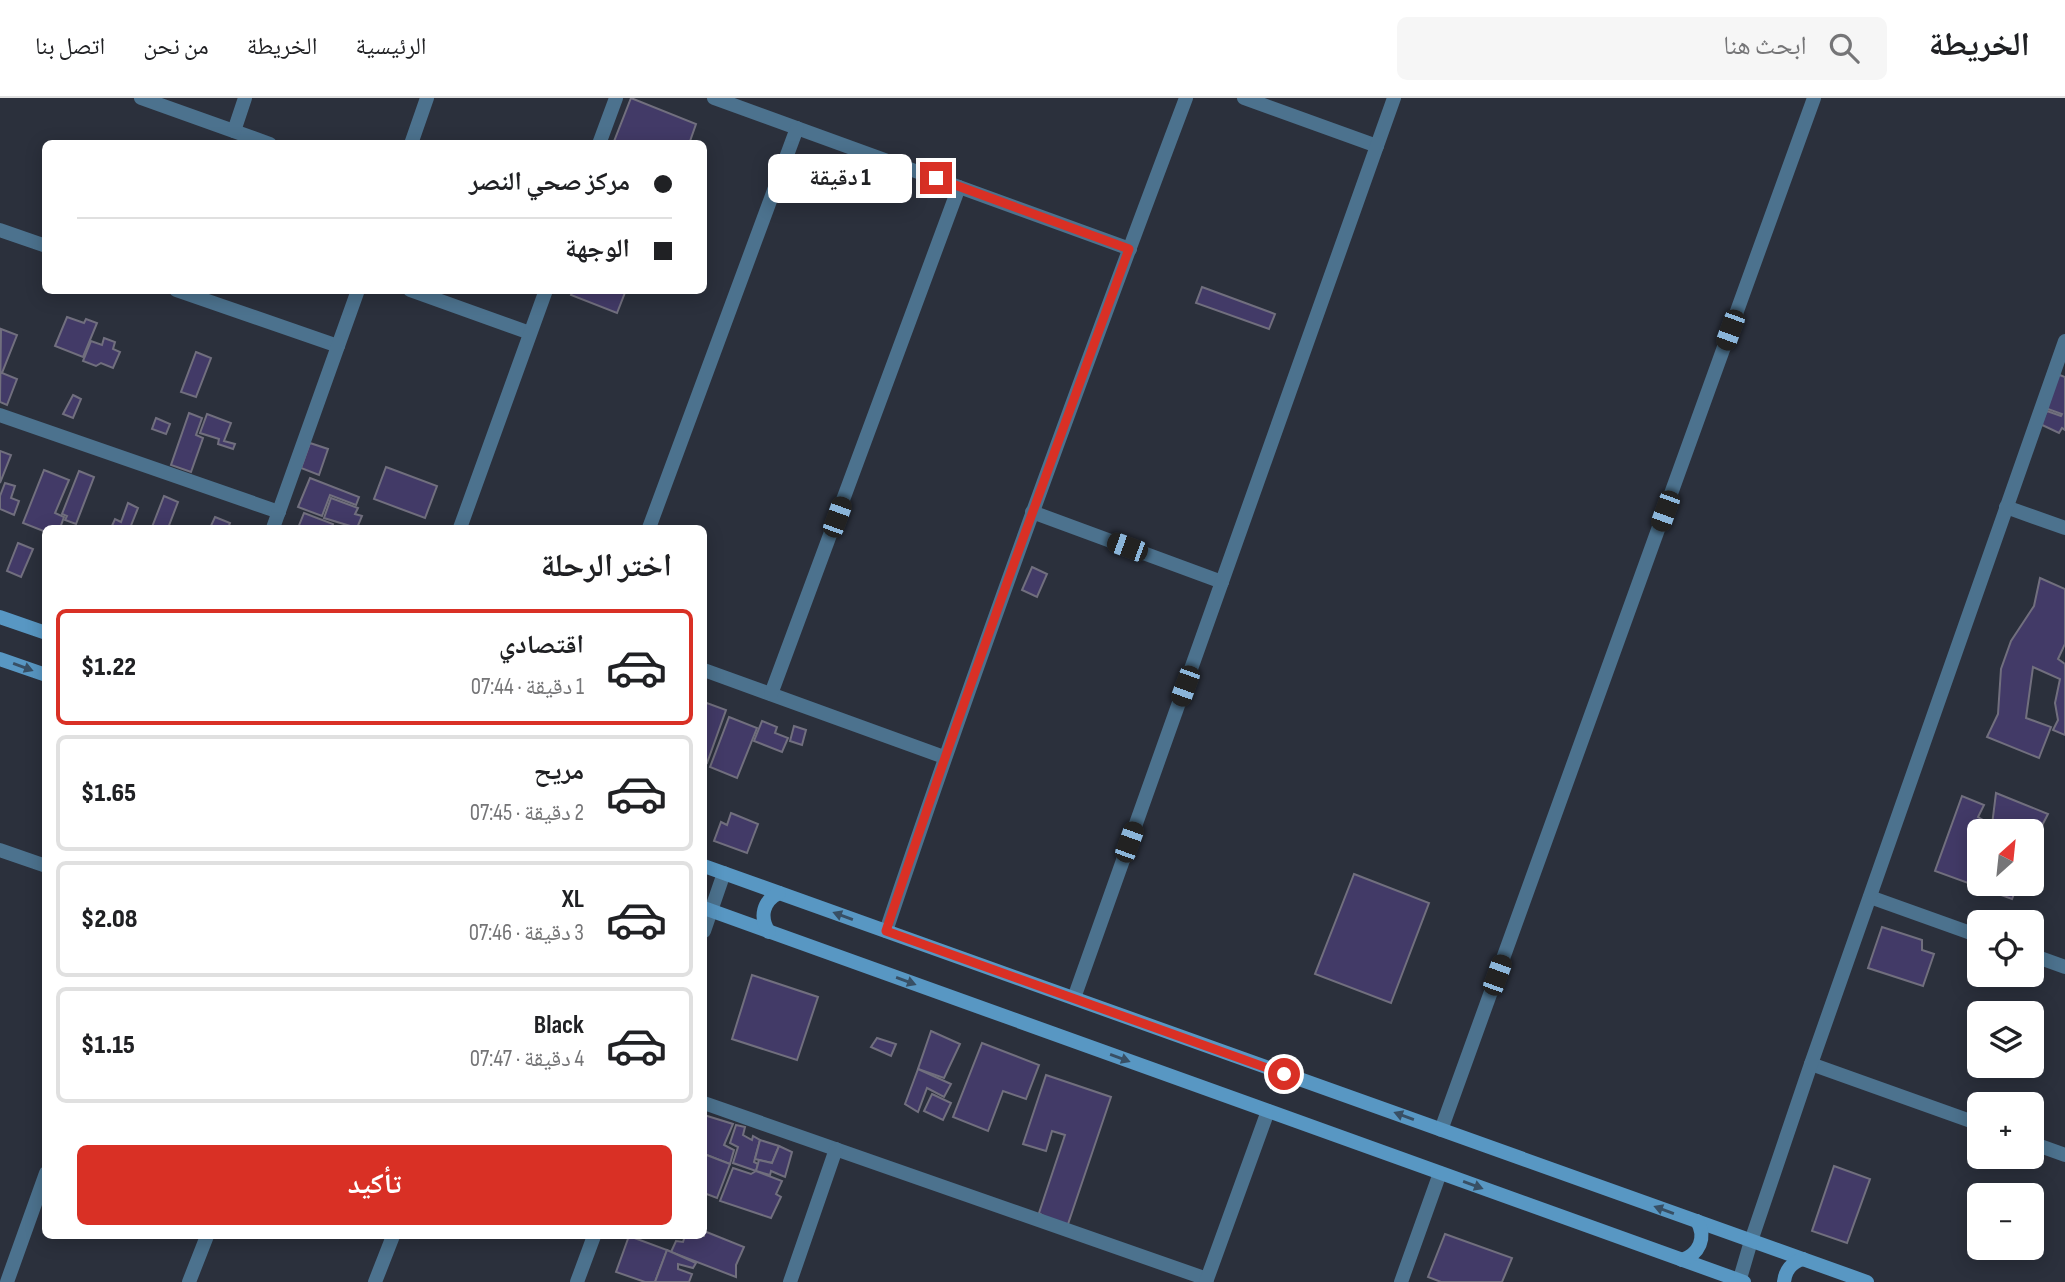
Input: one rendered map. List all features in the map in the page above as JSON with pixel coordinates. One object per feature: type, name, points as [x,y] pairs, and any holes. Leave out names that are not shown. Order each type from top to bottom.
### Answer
[{"type":"street","points":[[141,98],[259,140]]},
{"type":"street","points":[[234,131],[245,98]]},
{"type":"street","points":[[412,140],[427,98]]},
{"type":"street","points":[[600,140],[616,98]]},
{"type":"street","points":[[714,98],[1129,249]]},
{"type":"street","points":[[886,931],[944,757],[1032,512],[1186,98]]},
{"type":"street","points":[[1244,98],[1377,146]]},
{"type":"street","points":[[1074,999],[1394,98]]},
{"type":"street","points":[[1441,1130],[1814,98]]},
{"type":"street","points":[[650,525],[797,128]]},
{"type":"street","points":[[771,694],[959,187]]},
{"type":"street","points":[[0,230],[42,245]]},
{"type":"street","points":[[188,294],[338,346]]},
{"type":"street","points":[[274,525],[357,294]]},
{"type":"street","points":[[421,294],[530,333]]},
{"type":"street","points":[[461,525],[545,294]]},
{"type":"street","points":[[724,873],[707,910],[1741,1282],[1751,1241],[1811,1064],[2065,341]]},
{"type":"street","points":[[0,415],[279,512]]},
{"type":"street","points":[[2006,507],[2065,528]]},
{"type":"street","points":[[1032,512],[1222,582]]},
{"type":"street","points":[[0,617],[42,632]]},
{"type":"street","points":[[0,659],[42,674]]},
{"type":"street","points":[[707,671],[944,757]]},
{"type":"street","points":[[0,850],[42,865]]},
{"type":"street","points":[[707,867],[1867,1282]]},
{"type":"street","points":[[769,932],[763,920],[764,910],[768,900],[779,893]]},
{"type":"street","points":[[1870,897],[1967,932]]},
{"type":"street","points":[[2044,959],[2065,967]]},
{"type":"street","points":[[1811,1064],[1967,1120]]},
{"type":"street","points":[[707,1103],[1207,1281],[1268,1111]]},
{"type":"street","points":[[2044,1147],[2065,1155]]},
{"type":"street","points":[[790,1282],[836,1149]]},
{"type":"street","points":[[1401,1282],[1440,1173]]},
{"type":"street","points":[[7,1282],[42,1184]]},
{"type":"street","points":[[1682,1260],[1694,1254],[1700,1245],[1702,1235],[1697,1222]]},
{"type":"street","points":[[189,1282],[205,1239]]},
{"type":"street","points":[[375,1282],[392,1239]]},
{"type":"street","points":[[578,1282],[593,1239]]},
{"type":"street","points":[[1784,1282],[1790,1266],[1802,1259]]},
{"type":"building","points":[[631,98],[696,124],[690,140],[615,140]]},
{"type":"building","points":[[1202,287],[1275,314],[1269,329],[1196,303]]},
{"type":"building","points":[[571,294],[624,294],[617,313]]},
{"type":"building","points":[[67,317],[84,323],[86,319],[97,323],[83,357],[55,346]]},
{"type":"building","points":[[1,329],[17,335],[2,373],[17,379],[7,405],[0,402]]},
{"type":"building","points":[[104,338],[115,342],[113,349],[120,352],[113,368],[101,363],[96,366],[83,361],[91,341],[102,345]]},
{"type":"building","points":[[196,352],[211,358],[196,397],[181,392]]},
{"type":"building","points":[[2057,374],[2065,377],[2065,430],[2062,428],[2059,433],[2040,424],[2047,411],[2061,416],[2062,414],[2045,408]]},
{"type":"building","points":[[73,395],[81,399],[73,418],[63,414]]},
{"type":"building","points":[[189,413],[202,418],[196,435],[203,438],[191,472],[171,465]]},
{"type":"building","points":[[207,414],[231,423],[224,441],[235,444],[233,449],[218,444],[219,439],[200,433]]},
{"type":"building","points":[[156,418],[170,424],[166,434],[152,429]]},
{"type":"building","points":[[310,443],[328,449],[319,475],[301,468]]},
{"type":"building","points":[[0,451],[11,455],[0,483]]},
{"type":"building","points":[[386,467],[437,486],[425,518],[374,499]]},
{"type":"building","points":[[44,470],[69,480],[55,513],[64,517],[61,525],[42,525],[42,530],[23,523]]},
{"type":"building","points":[[79,471],[94,477],[76,524],[65,520],[67,516],[62,514]]},
{"type":"building","points":[[310,478],[359,497],[356,505],[330,495],[322,516],[298,507]]},
{"type":"building","points":[[5,483],[15,486],[11,498],[19,501],[14,515],[0,509],[0,496]]},
{"type":"building","points":[[164,496],[178,502],[169,525],[153,525]]},
{"type":"building","points":[[331,498],[358,508],[355,514],[362,516],[358,525],[347,525],[324,518]]},
{"type":"building","points":[[128,503],[138,508],[131,525],[112,525],[115,519],[121,522]]},
{"type":"building","points":[[304,513],[333,524],[333,525],[299,525]]},
{"type":"building","points":[[215,517],[230,523],[229,525],[211,525]]},
{"type":"building","points":[[18,543],[33,549],[21,577],[7,571]]},
{"type":"building","points":[[1032,567],[1047,574],[1037,597],[1022,590]]},
{"type":"building","points":[[2040,578],[2065,589],[2065,644],[2058,659],[2065,664],[2065,735],[2053,730],[2058,720],[2055,703],[2060,679],[2033,667],[2026,718],[2051,727],[2039,758],[1987,737],[1998,714],[2001,669],[2011,641],[2034,606]]},
{"type":"building","points":[[707,703],[726,710],[707,763]]},
{"type":"building","points":[[729,717],[757,728],[737,778],[710,767]]},
{"type":"building","points":[[762,721],[777,727],[775,733],[788,738],[782,752],[754,741]]},
{"type":"building","points":[[794,726],[806,730],[802,745],[790,741]]},
{"type":"building","points":[[1996,793],[2048,814],[2044,822],[2044,819],[1993,819]]},
{"type":"building","points":[[1962,796],[1984,805],[1978,817],[1982,819],[1967,819],[1967,883],[1935,871]]},
{"type":"building","points":[[731,813],[758,824],[747,853],[714,841],[721,822],[727,825]]},
{"type":"building","points":[[1354,874],[1429,903],[1391,1003],[1315,974]]},
{"type":"building","points":[[1882,927],[1922,940],[1922,950],[1934,954],[1923,986],[1868,968]]},
{"type":"building","points":[[752,975],[818,997],[797,1060],[732,1039]]},
{"type":"building","points":[[931,1031],[960,1044],[944,1078],[918,1069]]},
{"type":"building","points":[[877,1038],[896,1044],[891,1056],[871,1047]]},
{"type":"building","points":[[982,1043],[1039,1065],[1026,1099],[1003,1091],[988,1131],[953,1117]]},
{"type":"building","points":[[918,1069],[951,1084],[944,1097],[927,1088],[918,1112],[905,1104]]},
{"type":"building","points":[[1046,1075],[1111,1097],[1066,1230],[1039,1213],[1065,1135],[1052,1131],[1046,1151],[1023,1144]]},
{"type":"building","points":[[932,1094],[951,1103],[943,1120],[924,1111]]},
{"type":"building","points":[[707,1116],[733,1124],[724,1145],[734,1150],[730,1164],[707,1155]]},
{"type":"building","points":[[736,1125],[745,1127],[743,1135],[752,1140],[753,1136],[760,1140],[754,1162],[758,1164],[756,1171],[733,1163],[738,1147],[730,1143]]},
{"type":"building","points":[[760,1140],[779,1146],[772,1163],[755,1159]]},
{"type":"building","points":[[779,1146],[792,1152],[785,1177],[771,1171],[770,1175],[756,1171],[759,1160],[772,1163]]},
{"type":"building","points":[[707,1155],[730,1164],[717,1198],[707,1194]]},
{"type":"building","points":[[1834,1166],[1870,1179],[1847,1243],[1812,1231]]},
{"type":"building","points":[[733,1168],[751,1174],[756,1171],[782,1181],[776,1194],[781,1197],[771,1218],[720,1201]]},
{"type":"building","points":[[707,1232],[744,1247],[736,1265],[736,1277],[671,1252],[676,1241],[683,1242],[684,1239],[707,1239]]},
{"type":"building","points":[[1445,1234],[1512,1258],[1502,1282],[1441,1282],[1428,1277]]},
{"type":"building","points":[[628,1239],[637,1239],[667,1250],[655,1282],[645,1282],[616,1272]]},
{"type":"building","points":[[667,1250],[696,1263],[693,1268],[678,1264],[678,1269],[692,1274],[689,1282],[655,1282]]},
{"type":"route","points":[[936,178],[1129,249],[944,757],[886,931],[1284,1074]]}]
